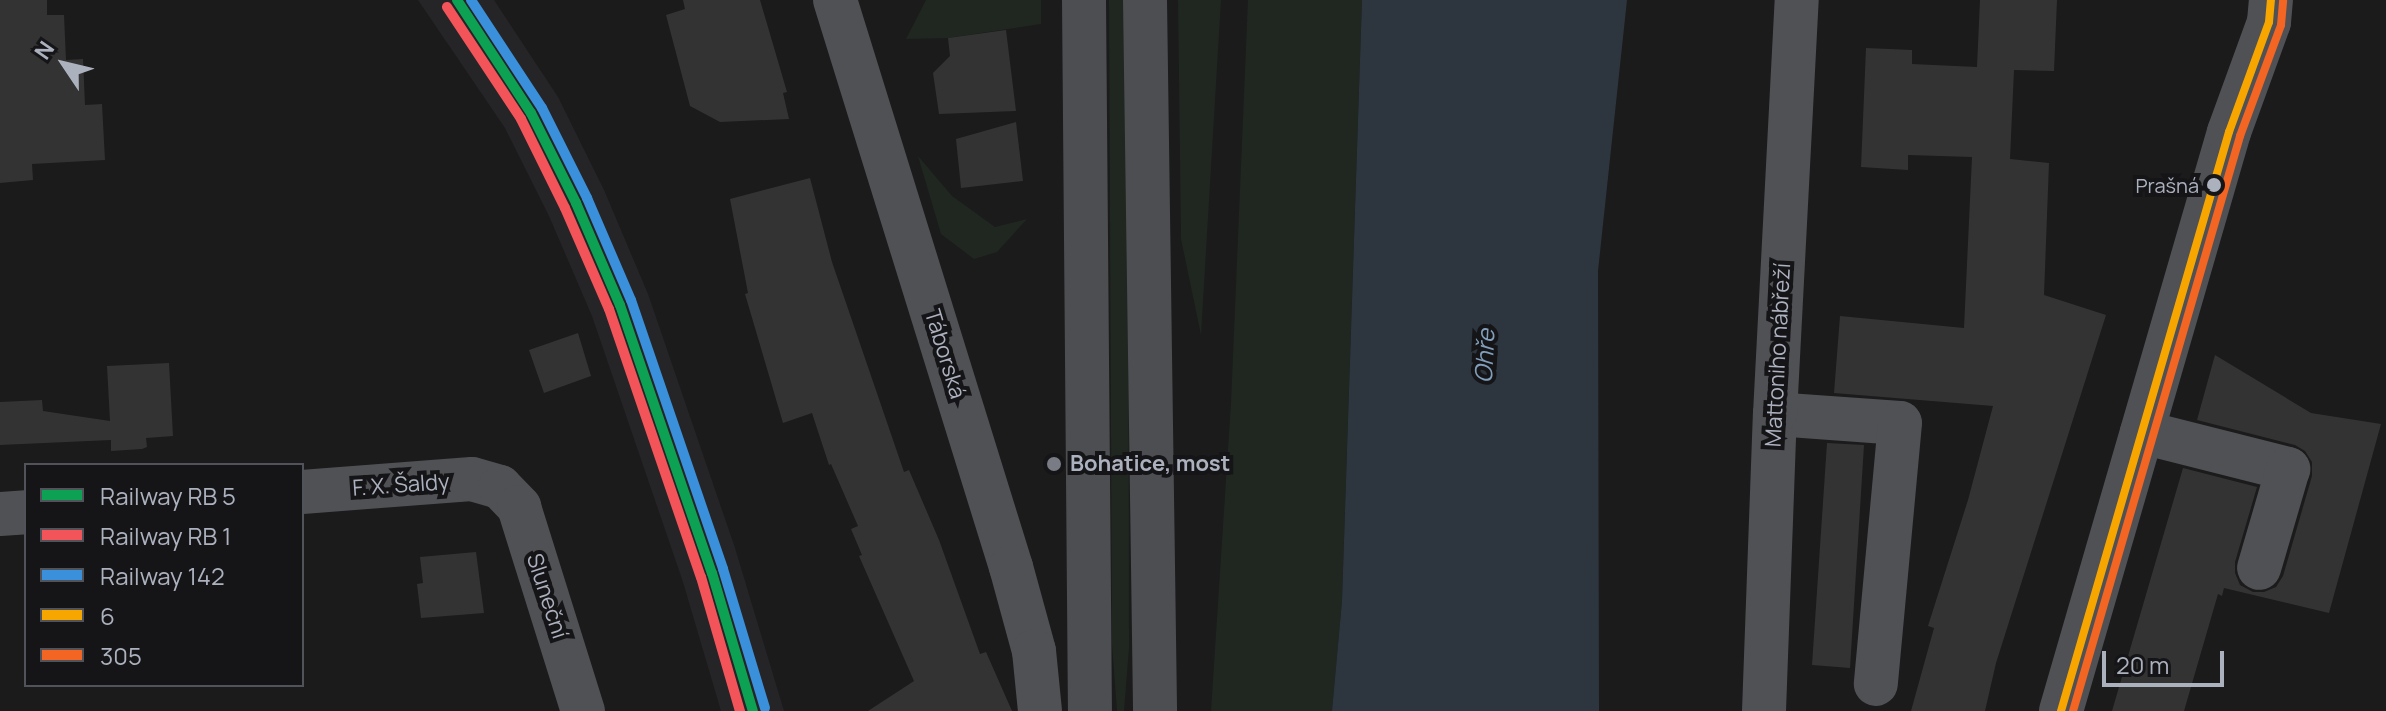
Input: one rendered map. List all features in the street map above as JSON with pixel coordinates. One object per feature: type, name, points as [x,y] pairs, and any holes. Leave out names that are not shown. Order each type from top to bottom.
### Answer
[{"type":"highway","points":[[1084,0],[1090,711]]},
{"type":"highway","points":[[1145,0],[1155,711]]},
{"type":"street","name":"Táborská","points":[[835,0],[1011,567],[1034,651],[1040,711]]},
{"type":"street","name":"Mattoniho nábřeží","points":[[1764,711],[1775,414],[1797,0]]},
{"type":"street","points":[[2061,711],[2229,132],[2269,22],[2271,0]]},
{"type":"street","points":[[1775,414],[1900,423],[1876,684]]},
{"type":"street","points":[[2142,432],[2288,469],[2259,568]]},
{"type":"street","name":"F. X. Šaldy","points":[[304,492],[472,479],[500,487]]},
{"type":"street","name":"Sluneční","points":[[500,487],[519,507],[583,711]]},
{"type":"street","points":[[0,514],[24,512]]},
{"type":"shaded area","points":[[418,0],[494,0],[558,97],[604,190],[648,294],[735,548],[784,711],[721,711],[683,582],[592,316],[549,216],[505,128]]},
{"type":"shaded area","points":[[926,0],[1041,0],[1041,24],[948,38],[906,39]]},
{"type":"shaded area","points":[[1109,0],[1128,0],[1129,648],[1124,711],[1117,711],[1112,645]]},
{"type":"shaded area","points":[[1178,0],[1221,0],[1201,335],[1181,239]]},
{"type":"shaded area","points":[[1248,0],[1362,0],[1342,601],[1332,711],[1211,711],[1231,403]]},
{"type":"shaded area","points":[[918,156],[952,196],[995,227],[1027,219],[997,252],[974,259],[941,234]]},
{"type":"water","name":"Ohře","points":[[1362,0],[1627,0],[1598,271],[1599,711],[1332,711],[1342,601]]},
{"type":"building","points":[[0,0],[47,0],[47,15],[64,15],[66,60],[83,59],[85,105],[102,104],[105,160],[32,164],[33,180],[0,183]]},
{"type":"building","points":[[683,0],[760,0],[787,92],[783,93],[789,119],[720,122],[690,106],[666,15],[685,9]]},
{"type":"building","points":[[1980,0],[2057,0],[2054,71],[2014,70],[2010,159],[2049,163],[2044,295],[2106,315],[1996,663],[1985,711],[1911,711],[1934,628],[1928,626],[1968,500],[1993,406],[1834,393],[1840,316],[1964,328],[1972,157],[1908,155],[1908,170],[1861,167],[1866,48],[1912,50],[1912,64],[1977,67]]},
{"type":"building","points":[[1006,30],[1016,111],[939,114],[933,73],[950,56],[948,38]]},
{"type":"building","points":[[1016,122],[1023,181],[961,188],[956,139]]},
{"type":"building","points":[[810,178],[832,262],[904,472],[909,470],[939,540],[980,654],[986,652],[1012,711],[868,711],[914,681],[859,556],[862,555],[851,529],[858,526],[829,465],[812,413],[783,423],[745,294],[748,293],[730,199]]},
{"type":"building","points":[[578,333],[591,376],[544,393],[529,350]]},
{"type":"building","points":[[2215,355],[2311,413],[2381,424],[2329,613],[2224,588],[2222,596],[2218,594],[2184,711],[2112,711],[2183,468],[2257,487],[2235,562],[2240,585],[2253,592],[2276,587],[2283,576],[2312,476],[2312,462],[2305,451],[2295,445],[2197,420]]},
{"type":"building","points":[[169,363],[173,436],[146,438],[147,447],[142,449],[111,451],[111,440],[0,445],[0,402],[42,400],[43,411],[110,421],[107,366]]},
{"type":"building","points":[[1827,443],[1864,445],[1850,668],[1812,665]]},
{"type":"building","points":[[476,552],[484,613],[421,618],[417,584],[423,583],[420,557]]},
{"type":"transit line","points":[[457,0],[531,113],[576,203],[620,305],[712,573],[753,711]]},
{"type":"transit line","name":"6","points":[[2061,711],[2229,132],[2269,22],[2271,0]]},
{"type":"transit line","name":"305","points":[[2073,711],[2240,136],[2281,25],[2283,1]]},
{"type":"transit line","points":[[447,7],[521,119],[565,208],[609,309],[701,577],[740,711]]},
{"type":"rail line","name":"142","points":[[471,0],[542,108],[587,198],[631,300],[723,569],[765,708]]},
{"type":"place","name":"Prašná","points":[[2214,185]]},
{"type":"place","name":"Bohatice, most","points":[[1054,464]]}]
